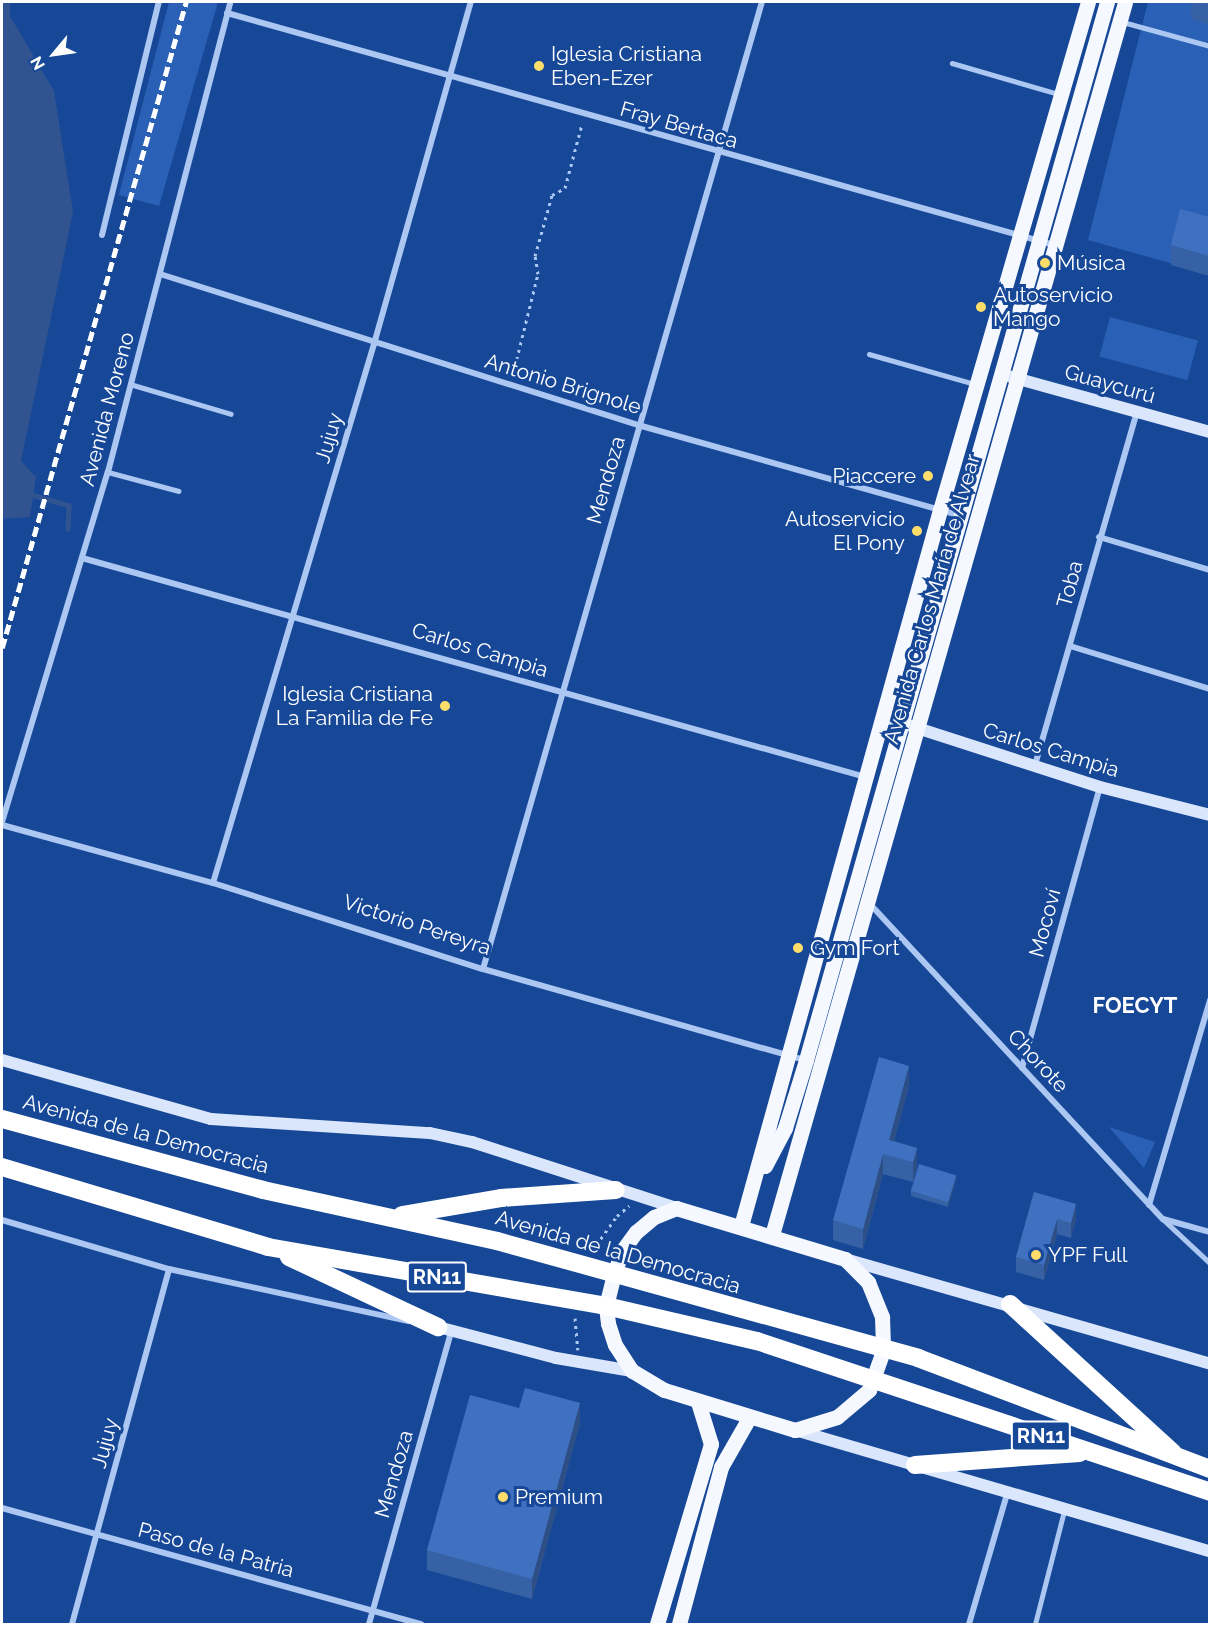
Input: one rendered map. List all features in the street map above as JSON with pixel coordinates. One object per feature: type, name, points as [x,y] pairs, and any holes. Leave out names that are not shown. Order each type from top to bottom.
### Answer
[{"type":"highway","name":"Avenida de la Democracia","points":[[2,1119],[263,1190],[497,1240],[965,1374],[1209,1469]]},
{"type":"highway","name":"RN11","points":[[2,1167],[268,1247],[606,1306],[757,1341],[873,1377],[1209,1492]]},
{"type":"highway","points":[[392,1217],[501,1198],[616,1190]]},
{"type":"highway","points":[[268,1247],[445,1330]]},
{"type":"highway","points":[[1010,1304],[1181,1460]]},
{"type":"highway","points":[[915,1465],[1087,1452]]},
{"type":"main road","name":"Avenida Carlos María de Alvear","points":[[741,1226],[940,510],[1088,2]]},
{"type":"main road","name":"Avenida Carlos María de Alvear","points":[[861,895],[900,723],[1107,2]]},
{"type":"main road","name":"Avenida Carlos María de Alvear","points":[[772,1235],[813,1062],[861,895],[917,729],[1125,2]]},
{"type":"main road","name":"Avenida Carlos María de Alvear","points":[[752,1192],[785,1128],[813,1062]]},
{"type":"main road","name":"Avenida Carlos María de Alvear","points":[[780,1207],[785,1128]]},
{"type":"main road","name":"Avenida de la Democracia","points":[[676,1208],[772,1235],[845,1259]]},
{"type":"main road","points":[[676,1208],[654,1217],[636,1232],[622,1251],[606,1306],[615,1345],[632,1371],[664,1390],[748,1418],[795,1430],[837,1418],[869,1390],[883,1351],[882,1317],[877,1297],[845,1259]]},
{"type":"main road","points":[[657,1624],[711,1444],[698,1402]]},
{"type":"main road","points":[[679,1624],[721,1467],[748,1418]]},
{"type":"street","points":[[102,235],[159,2]]},
{"type":"street","name":"Avenida Moreno","points":[[2,823],[108,472],[230,2]]},
{"type":"street","name":"Jujuy","points":[[213,883],[295,615],[471,2]]},
{"type":"street","name":"Mendoza","points":[[483,969],[638,425],[762,2]]},
{"type":"street","name":"Fray Bertaca","points":[[227,13],[718,153],[1054,244]]},
{"type":"street","name":"Antonio Brignole","points":[[160,274],[374,344],[638,425],[960,515]]},
{"type":"street","name":"Guaycurú","points":[[1000,374],[1209,432]]},
{"type":"street","name":"Toba","points":[[1035,765],[1137,411]]},
{"type":"street","points":[[1099,537],[1209,570]]},
{"type":"street","name":"Carlos Campia","points":[[82,558],[295,615],[562,695],[866,777]]},
{"type":"street","points":[[1070,646],[1209,688]]},
{"type":"street","name":"Carlos Campia","points":[[883,717],[1100,787],[1209,815]]},
{"type":"street","name":"Mocoví","points":[[1022,1068],[1100,787]]},
{"type":"street","name":"Victorio Pereyra","points":[[2,823],[213,883],[483,969],[813,1062]]},
{"type":"street","name":"Chorote","points":[[861,895],[1163,1219],[1209,1232]]},
{"type":"street","points":[[1149,1205],[1209,1000]]},
{"type":"street","name":"Avenida de la Democracia","points":[[2,1060],[211,1119],[430,1133],[472,1142],[676,1208]]},
{"type":"street","points":[[2,1220],[169,1269],[445,1330],[556,1358],[632,1371]]},
{"type":"street","name":"Avenida de la Democracia","points":[[845,1259],[1010,1304],[1209,1364]]},
{"type":"street","name":"Jujuy","points":[[72,1624],[169,1269]]},
{"type":"street","name":"Mendoza","points":[[369,1624],[445,1330]]},
{"type":"street","points":[[795,1430],[1007,1494],[1209,1551]]},
{"type":"street","points":[[969,1624],[1007,1494]]},
{"type":"street","name":"Paso de la Patria","points":[[2,1508],[421,1624]]},
{"type":"lane","points":[[1120,21],[1209,46]]},
{"type":"lane","points":[[952,63],[1061,94]]},
{"type":"lane","points":[[869,354],[978,385]]},
{"type":"lane","points":[[130,384],[231,414]]},
{"type":"lane","points":[[108,472],[179,491]]},
{"type":"lane","points":[[1163,1219],[1209,1263]]},
{"type":"lane","points":[[1035,1624],[1064,1510]]},
{"type":"path","points":[[511,385],[538,274],[535,256],[552,195],[565,188],[584,115]]},
{"type":"shaded area","points":[[2,2],[10,2],[10,16],[54,91],[73,212],[21,461],[36,477],[30,517],[2,519]]},
{"type":"shaded area","points":[[169,2],[218,2],[159,206],[119,195]]},
{"type":"shaded area","points":[[1148,2],[1209,2],[1209,274],[1088,240]]},
{"type":"shaded area","points":[[1110,317],[1198,341],[1187,380],[1099,357]]},
{"type":"shaded area","points":[[1109,1127],[1155,1142],[1144,1168]]},
{"type":"building","points":[[1180,209],[1209,217],[1209,256],[1171,245]]},
{"type":"building","points":[[879,1057],[909,1066],[889,1140],[917,1148],[913,1162],[883,1154],[863,1229],[833,1220]]},
{"type":"building","points":[[919,1164],[956,1175],[948,1202],[911,1191]]},
{"type":"building","name":"YPF Full","points":[[1034,1192],[1076,1204],[1071,1223],[1057,1219],[1044,1265],[1016,1257]]},
{"type":"building","name":"Premium","points":[[525,1388],[580,1403],[532,1579],[427,1550],[470,1395],[519,1408]]},
{"type":"waterway","points":[[33,495],[69,505],[68,529]]},
{"type":"railway","points":[[2,648],[186,2]]},
{"type":"place","name":"Iglesia Cristiana Eben-Ezer","points":[[539,66]]},
{"type":"place","name":"Música","points":[[1045,263]]},
{"type":"place","name":"Autoservicio Mango","points":[[981,307]]},
{"type":"place","name":"Piaccere","points":[[928,476]]},
{"type":"place","name":"Autoservicio El Pony","points":[[917,531]]},
{"type":"place","name":"Iglesia Cristiana La Familia de Fe","points":[[445,706]]},
{"type":"place","name":"Gym Fort","points":[[798,948]]},
{"type":"place","name":"YPF Full","points":[[1036,1255]]},
{"type":"place","name":"Premium","points":[[503,1497]]},
{"type":"district","name":"FOECYT","points":[[1135,1006]]}]
